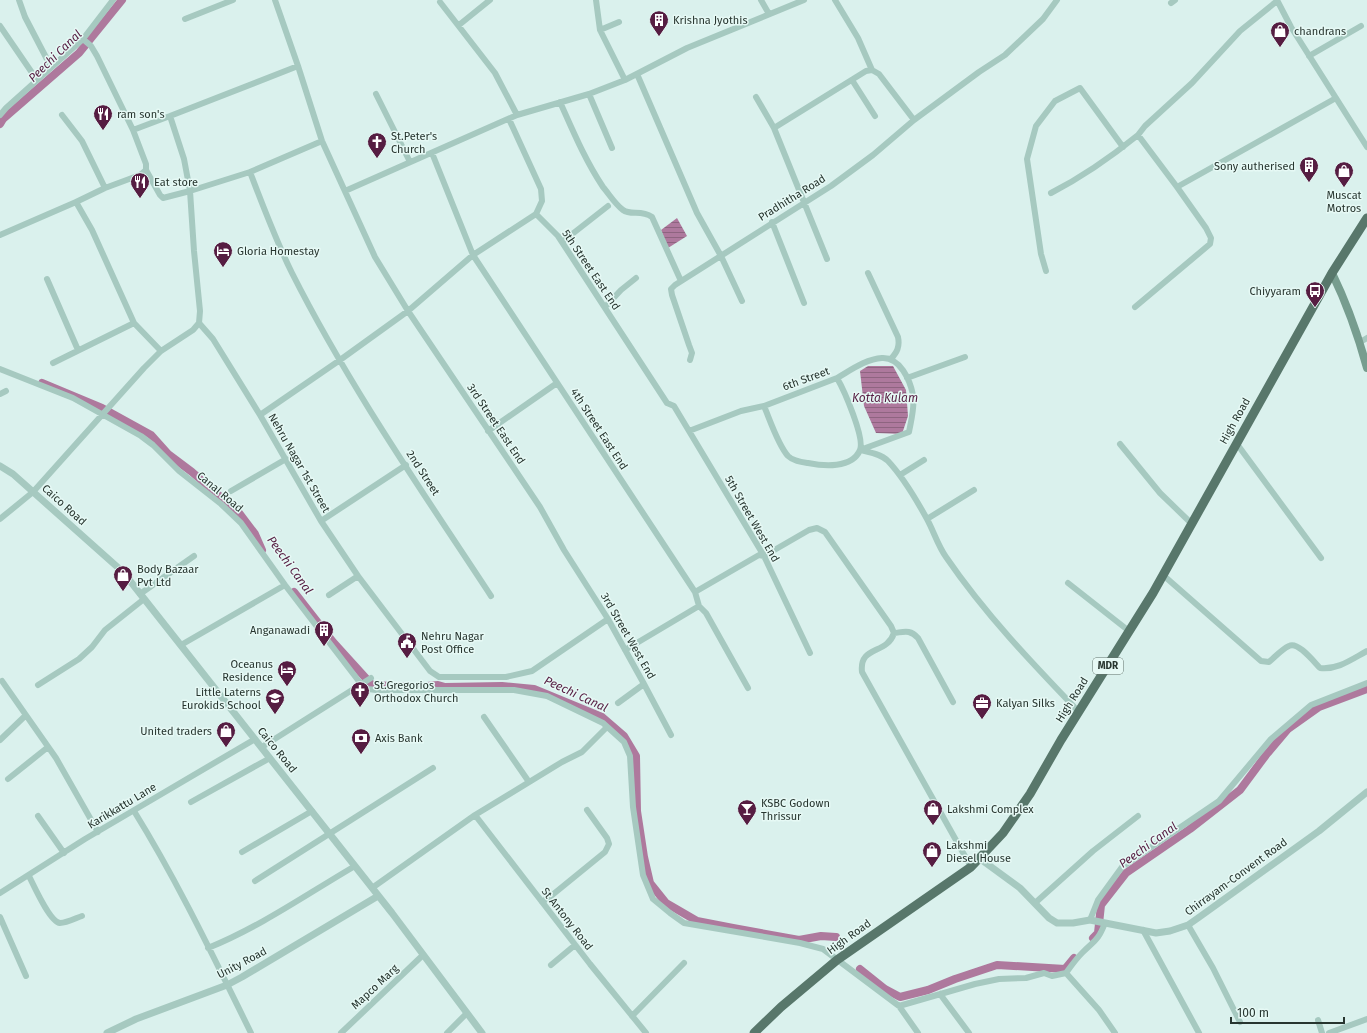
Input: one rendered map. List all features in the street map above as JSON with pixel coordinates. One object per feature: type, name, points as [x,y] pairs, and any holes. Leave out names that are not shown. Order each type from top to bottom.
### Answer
[{"type":"main road","name":"High Road","points":[[754,1033],[781,1007],[837,960],[970,867],[1003,833],[1030,794],[1163,575],[1332,273],[1367,218]]},
{"type":"main road","points":[[1332,273],[1364,340],[1367,368]]},
{"type":"street","points":[[19,0],[25,17],[51,67]]},
{"type":"street","points":[[0,115],[51,67],[84,40],[113,0]]},
{"type":"street","points":[[185,19],[233,0]]},
{"type":"street","name":"3rd Street East End","points":[[275,0],[322,141],[375,257],[408,311],[540,507],[564,550]]},
{"type":"street","points":[[458,25],[490,0]]},
{"type":"street","points":[[596,0],[600,30],[625,80]]},
{"type":"street","points":[[761,0],[769,14]]},
{"type":"street","points":[[345,190],[517,115],[589,94],[625,80],[687,48],[804,0]]},
{"type":"street","points":[[835,0],[858,38],[872,70],[879,74],[914,120]]},
{"type":"street","name":"Pradhitha Road","points":[[681,281],[803,202],[831,186],[873,155],[914,120],[978,72],[1005,55],[1043,19],[1057,0]]},
{"type":"street","points":[[1051,192],[1070,183],[1138,135],[1144,126],[1192,83],[1240,31],[1277,0],[1291,27],[1367,147]]},
{"type":"street","points":[[440,2],[495,73],[517,115]]},
{"type":"street","points":[[600,30],[619,22]]},
{"type":"street","points":[[0,26],[37,80]]},
{"type":"street","points":[[1309,56],[1361,26]]},
{"type":"street","points":[[84,40],[91,46],[133,130],[146,164],[146,170],[163,198],[250,172],[322,141]]},
{"type":"street","points":[[133,130],[298,66]]},
{"type":"street","points":[[774,128],[866,71],[872,70]]},
{"type":"street","points":[[637,74],[696,213],[721,256],[742,301]]},
{"type":"street","points":[[852,80],[875,116]]},
{"type":"street","points":[[1046,272],[1041,254],[1027,159],[1036,126],[1055,101],[1080,88],[1123,147]]},
{"type":"street","points":[[376,94],[410,162]]},
{"type":"street","points":[[589,94],[612,148]]},
{"type":"street","points":[[756,97],[774,128],[827,259]]},
{"type":"street","points":[[1177,187],[1336,98]]},
{"type":"street","points":[[560,102],[593,172],[609,194],[624,211],[629,213],[646,214],[652,217],[681,281],[672,289],[672,295],[692,353],[690,360]]},
{"type":"street","points":[[62,115],[82,141],[105,188]]},
{"type":"street","points":[[170,116],[184,159],[190,191],[200,323],[213,339],[260,415]]},
{"type":"street","points":[[408,311],[473,255],[536,214],[542,201],[542,189],[509,119]]},
{"type":"street","points":[[1135,307],[1210,244],[1211,238],[1206,228],[1177,187],[1138,135]]},
{"type":"street","name":"4th Street East End","points":[[432,153],[473,255],[695,592],[699,606],[706,613],[748,688]]},
{"type":"street","points":[[0,235],[105,188],[140,175],[146,170]]},
{"type":"street","name":"2nd Street","points":[[250,172],[272,230],[292,273],[340,360],[491,596]]},
{"type":"street","points":[[76,202],[92,230],[134,323],[161,351]]},
{"type":"street","points":[[562,242],[608,206]]},
{"type":"street","name":"5th Street East End","points":[[536,214],[558,236],[667,403]]},
{"type":"street","points":[[772,222],[804,303]]},
{"type":"street","points":[[868,274],[898,337],[898,349],[892,359]]},
{"type":"street","points":[[605,307],[620,290],[636,278]]},
{"type":"street","points":[[47,279],[78,350]]},
{"type":"street","name":"Nehru Nagar 1st Street","points":[[408,311],[260,415],[321,521],[358,576],[430,671],[438,677],[506,677],[532,671],[608,619]]},
{"type":"street","points":[[53,363],[134,323]]},
{"type":"street","points":[[0,519],[33,492],[161,351],[193,330],[200,323]]},
{"type":"street","points":[[907,378],[965,356]]},
{"type":"street","points":[[764,406],[788,457],[797,462],[823,466],[835,466],[852,460],[860,450],[909,432],[912,417],[913,396],[907,378],[899,364],[892,359],[882,358],[861,364],[837,378]]},
{"type":"street","name":"Canal Road","points":[[0,369],[73,398],[104,413],[141,436],[153,445],[179,471],[233,514],[249,533],[257,547],[285,585],[363,683]]},
{"type":"street","name":"6th Street","points":[[689,431],[741,411],[764,406],[837,378],[847,395],[861,442],[860,450]]},
{"type":"street","points":[[488,431],[557,383]]},
{"type":"street","name":"5th Street West End","points":[[667,403],[674,406],[764,556],[810,653]]},
{"type":"street","points":[[1120,444],[1160,493],[1192,524]]},
{"type":"street","points":[[1237,444],[1321,558]]},
{"type":"street","points":[[860,450],[875,454],[887,460],[900,475],[927,519],[944,554],[967,587],[1018,648],[1079,712]]},
{"type":"street","points":[[231,491],[286,459]]},
{"type":"street","points":[[900,475],[924,460]]},
{"type":"street","name":"Nehru Nagar 1st Street","points":[[321,521],[406,465]]},
{"type":"street","name":"Caico Road","points":[[0,466],[13,474],[123,572],[355,866],[482,1033]]},
{"type":"street","points":[[927,519],[974,490]]},
{"type":"street","points":[[695,592],[759,554],[764,556],[809,530],[817,528],[825,532],[891,626],[894,633],[892,639],[888,644],[864,656],[861,664],[862,672],[970,867]]},
{"type":"street","name":"3rd Street West End","points":[[564,550],[608,619],[670,735]]},
{"type":"street","points":[[38,685],[79,659],[92,647],[105,630],[142,597],[194,556]]},
{"type":"street","points":[[1163,575],[1261,661],[1269,662],[1289,645],[1295,645],[1302,649],[1320,668],[1328,669],[1338,667],[1367,651]]},
{"type":"street","points":[[329,595],[358,576]]},
{"type":"street","points":[[1068,583],[1129,631]]},
{"type":"street","points":[[180,645],[285,585]]},
{"type":"street","points":[[625,650],[699,606]]},
{"type":"street","points":[[894,633],[906,631],[914,632],[953,702]]},
{"type":"street","points":[[262,747],[371,678]]},
{"type":"street","points":[[2,681],[56,758],[98,832]]},
{"type":"street","points":[[363,683],[368,689],[376,690],[514,690],[547,696],[603,723],[624,742],[630,756],[633,807],[643,875],[653,899],[684,923],[823,948],[898,1006],[918,1033]]},
{"type":"street","points":[[898,1006],[998,979],[1026,978],[1044,973],[1052,976],[1066,973],[1082,953],[1096,942],[1101,934],[1098,921],[1098,900],[1122,868],[1218,800],[1271,739],[1311,705],[1367,683]]},
{"type":"street","points":[[618,703],[644,684]]},
{"type":"street","points":[[0,740],[26,716]]},
{"type":"street","points":[[484,717],[529,782]]},
{"type":"street","points":[[372,888],[475,815],[562,762],[582,752],[607,727]]},
{"type":"street","name":"Karikkattu Lane","points":[[0,893],[98,832],[255,739]]},
{"type":"street","points":[[8,779],[48,747]]},
{"type":"street","points":[[191,802],[270,758]]},
{"type":"street","points":[[255,881],[433,768]]},
{"type":"street","name":"Chirrayam-Convent Road","points":[[979,858],[1020,888],[1049,918],[1057,923],[1098,921],[1156,933],[1170,931],[1188,925],[1319,831],[1367,792]]},
{"type":"street","points":[[542,902],[606,852],[609,844],[607,838],[587,810]]},
{"type":"street","points":[[134,811],[156,848],[251,1033]]},
{"type":"street","points":[[242,852],[312,811]]},
{"type":"street","name":"St Antony Road","points":[[475,815],[575,945],[646,1033]]},
{"type":"street","points":[[38,816],[64,853]]},
{"type":"street","points":[[1035,903],[1093,851],[1138,816]]},
{"type":"street","points":[[208,948],[251,928],[355,866]]},
{"type":"street","points":[[29,876],[54,921],[64,923],[82,916]]},
{"type":"street","name":"Unity Road","points":[[107,1033],[136,1019],[227,985],[269,962],[378,896]]},
{"type":"street","points":[[0,916],[26,976]]},
{"type":"street","points":[[1188,925],[1213,968],[1240,1022]]},
{"type":"street","points":[[1143,930],[1199,1033]]},
{"type":"street","points":[[551,965],[575,945]]},
{"type":"street","name":"Mapco Marg","points":[[341,1033],[423,955]]},
{"type":"street","points":[[632,1016],[684,963]]},
{"type":"street","points":[[1066,973],[1099,1010],[1115,1033]]},
{"type":"street","points":[[940,994],[969,1033]]},
{"type":"street","points":[[447,1033],[467,1013]]},
{"type":"street","points":[[1329,1033],[1367,1019]]},
{"type":"street","points":[[1318,1020],[1322,1033]]},
{"type":"water","points":[[677,218],[687,236],[668,248],[661,230]]},
{"type":"water","name":"Kotta Kulam","points":[[868,366],[893,366],[906,390],[908,416],[902,434],[876,433],[864,406],[860,371]]},
{"type":"waterway","name":"Peechi Canal","points":[[0,124],[3,119],[79,53],[122,0]]},
{"type":"waterway","name":"Peechi Canal","points":[[42,383],[102,408],[151,435],[168,454],[192,472],[239,513],[255,534],[262,550]]},
{"type":"waterway","name":"Peechi Canal","points":[[294,592],[333,642],[372,685],[416,687],[438,685],[445,687],[502,686],[534,689],[602,717],[624,736],[636,756],[637,811],[644,857],[650,883],[666,903],[697,921],[799,940],[821,936],[836,937]]},
{"type":"waterway","name":"Peechi Canal","points":[[1093,938],[1098,933],[1101,905],[1126,873],[1190,829],[1240,790],[1266,755],[1288,729],[1319,707],[1367,689]]},
{"type":"waterway","name":"Peechi Canal","points":[[860,969],[885,989],[900,997],[928,990],[997,965],[1065,969],[1074,958]]},
{"type":"place","name":"Krishna Jyothis","points":[[659,37]]},
{"type":"place","name":"chandrans","points":[[1280,48]]},
{"type":"place","name":"ram son's","points":[[103,131]]},
{"type":"place","name":"St.Peter's Church","points":[[377,159]]},
{"type":"place","name":"Sony autherised","points":[[1309,183]]},
{"type":"place","name":"Muscat Motros","points":[[1344,188]]},
{"type":"place","name":"Eat store","points":[[140,199]]},
{"type":"place","name":"Gloria Homestay","points":[[223,268]]},
{"type":"place","name":"Chiyyaram","points":[[1315,308]]},
{"type":"place","name":"Body Bazaar Pvt Ltd","points":[[123,592]]},
{"type":"place","name":"Anganawadi","points":[[324,647]]},
{"type":"place","name":"Nehru Nagar Post Office","points":[[407,659]]},
{"type":"place","name":"Oceanus Residence","points":[[287,687]]},
{"type":"place","name":"St.Gregorios Orthodox Church","points":[[360,708]]},
{"type":"place","name":"Little Laterns Eurokids School","points":[[275,715]]},
{"type":"place","name":"Kalyan Silks","points":[[982,720]]},
{"type":"place","name":"United traders","points":[[226,748]]},
{"type":"place","name":"Axis Bank","points":[[361,755]]},
{"type":"place","name":"KSBC Godown Thrissur","points":[[747,826]]},
{"type":"place","name":"Lakshmi Complex","points":[[933,826]]},
{"type":"place","name":"Lakshmi Diesel House","points":[[932,868]]}]
